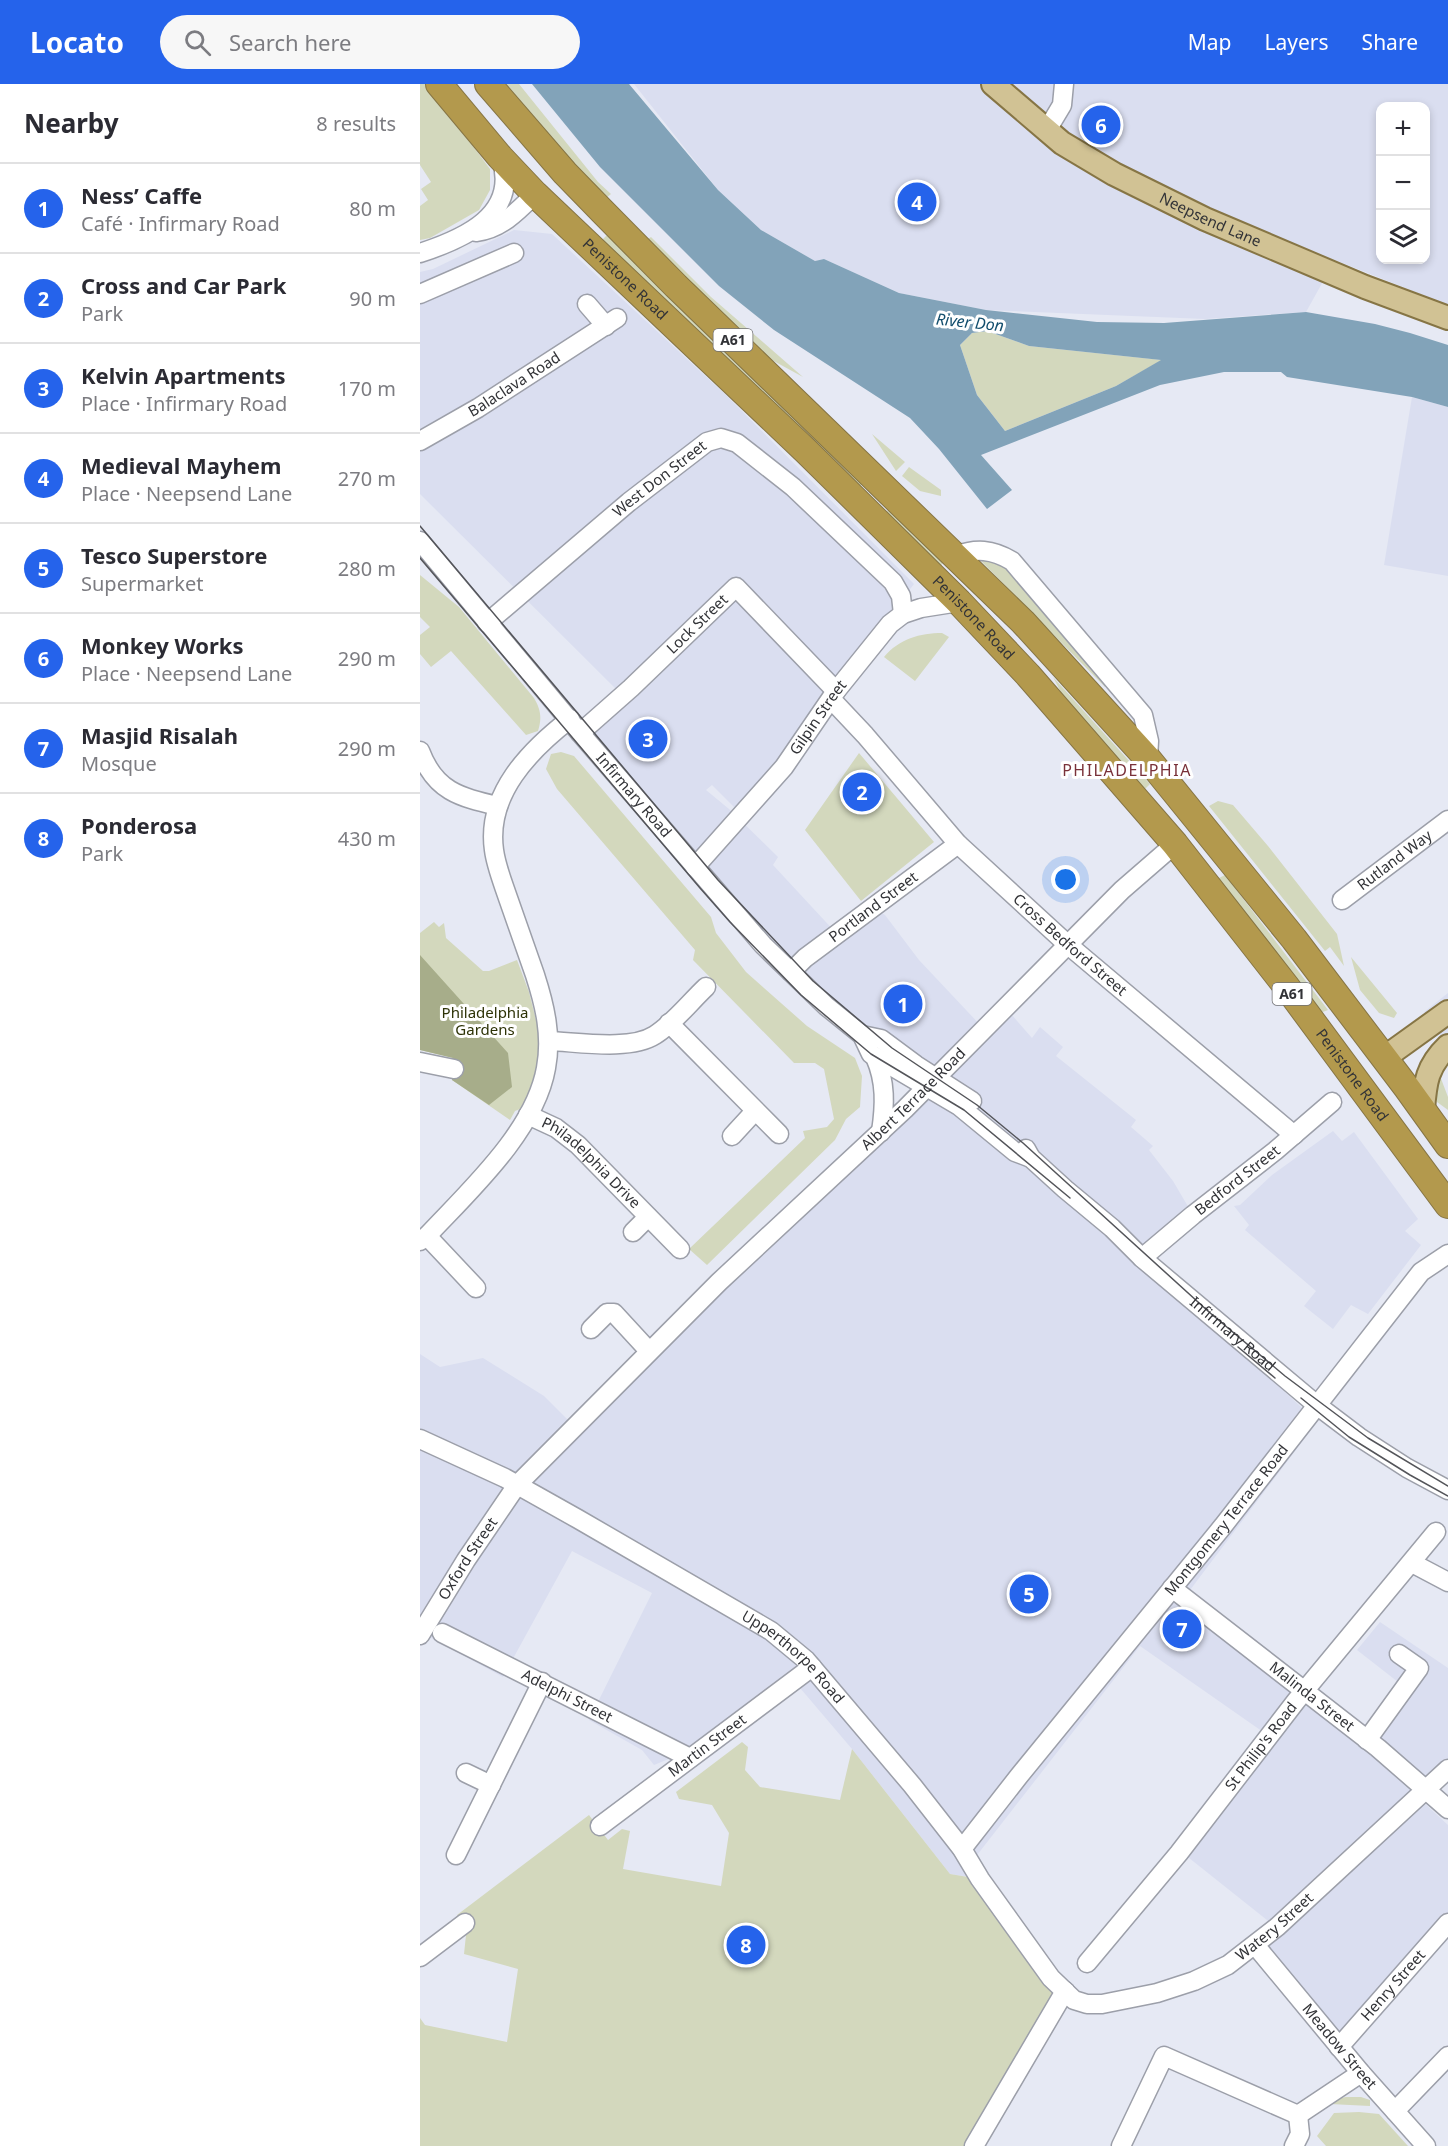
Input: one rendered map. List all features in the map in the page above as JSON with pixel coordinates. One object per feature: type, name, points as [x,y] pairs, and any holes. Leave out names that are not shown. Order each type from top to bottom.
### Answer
[{"type":"highway","name":"Penistone Road","points":[[439,84],[500,157],[535,194],[806,451],[959,602],[1028,675],[1175,844],[1286,986],[1448,1205]]},
{"type":"highway","name":"A61","points":[[488,84],[565,173],[668,278],[1023,622],[1148,759],[1294,939],[1448,1145]]},
{"type":"highway","points":[[517,119],[539,170],[535,194]]},
{"type":"highway","points":[[955,556],[953,569],[957,585],[977,621]]},
{"type":"highway","points":[[1175,844],[1186,840],[1214,840]]},
{"type":"highway","points":[[1384,1058],[1380,1072],[1381,1081],[1405,1146]]},
{"type":"main road","name":"Neepsend Lane","points":[[993,84],[1062,143],[1114,174],[1205,219],[1365,287],[1448,318]]},
{"type":"main road","points":[[1384,1058],[1448,1012]]},
{"type":"main road","points":[[1423,1110],[1424,1086],[1431,1066],[1448,1046]]},
{"type":"street","points":[[1047,130],[1062,105],[1064,84]]},
{"type":"street","points":[[471,233],[490,216],[500,200],[505,178],[500,157]]},
{"type":"street","points":[[420,254],[471,233],[487,231],[510,219],[535,194]]},
{"type":"street","points":[[420,294],[514,253]]},
{"type":"street","name":"Balaclava Road","points":[[420,441],[478,408],[612,322],[587,304]]},
{"type":"street","name":"West Don Street","points":[[487,623],[629,502],[707,442],[721,438],[736,443],[793,487],[893,582],[901,596],[903,614]]},
{"type":"street","name":"Infirmary Road","points":[[420,541],[487,623],[763,945],[826,1006],[862,1035],[871,1054],[932,1082]]},
{"type":"street","name":"Penistone Road","points":[[955,556],[971,550],[987,550],[1012,561],[1143,715],[1149,741],[1148,759]]},
{"type":"street","name":"Lock Street","points":[[575,726],[631,688],[736,587],[834,695]]},
{"type":"street","name":"Gilpin Street","points":[[695,867],[784,767],[881,633],[903,614],[930,606],[959,602]]},
{"type":"street","name":"Cross Bedford Street","points":[[834,695],[958,844],[1067,944],[1294,1135]]},
{"type":"street","points":[[476,1288],[424,1239],[481,1179],[521,1129],[542,1086],[549,1041],[546,1014],[538,984],[494,850],[498,806],[508,782],[518,768],[575,726]]},
{"type":"street","points":[[420,751],[426,766],[442,786],[457,795],[498,806]]},
{"type":"street","name":"Rutland Way","points":[[1342,900],[1448,820]]},
{"type":"street","name":"Portland Street","points":[[791,972],[805,958],[958,844]]},
{"type":"street","name":"Albert Terrace Road","points":[[517,1485],[649,1351],[785,1219],[881,1132],[1145,868],[1175,844]]},
{"type":"street","points":[[549,1041],[637,1042],[654,1036],[706,987]]},
{"type":"street","points":[[669,1023],[779,1134]]},
{"type":"street","name":"Infirmary Road","points":[[862,1035],[881,1039],[910,1061],[958,1106],[1015,1152],[1031,1158],[1079,1202],[1112,1228],[1142,1258],[1318,1406],[1359,1437],[1407,1468],[1448,1490]]},
{"type":"street","points":[[875,1057],[881,1070],[884,1091],[885,1105],[881,1132]]},
{"type":"street","points":[[420,1062],[454,1069]]},
{"type":"street","name":"Bedford Street","points":[[1142,1258],[1332,1102]]},
{"type":"street","points":[[732,1137],[755,1111]]},
{"type":"street","name":"Philadelphia Drive","points":[[528,1115],[556,1128],[578,1146],[680,1249]]},
{"type":"street","name":"Philadelphia Drive","points":[[633,1232],[648,1216]]},
{"type":"street","name":"Montgomery Terrace Road","points":[[962,1849],[1318,1406],[1421,1272],[1448,1254]]},
{"type":"street","points":[[591,1329],[607,1312],[614,1313],[649,1351]]},
{"type":"street","name":"Upperthorpe Road","points":[[420,1439],[517,1485],[771,1631],[812,1667],[912,1785],[962,1849],[980,1879],[1051,1978],[1065,1991]]},
{"type":"street","name":"Oxford Street","points":[[420,1635],[426,1613],[517,1485]]},
{"type":"street","name":"St Philip's Road","points":[[1087,1963],[1179,1853],[1304,1691],[1436,1532]]},
{"type":"street","points":[[1412,1563],[1448,1582]]},
{"type":"street","name":"Malinda Street","points":[[1172,1588],[1367,1740],[1448,1809]]},
{"type":"street","name":"Adelphi Street","points":[[442,1633],[690,1758]]},
{"type":"street","points":[[1367,1740],[1419,1668],[1399,1654]]},
{"type":"street","name":"Martin Street","points":[[600,1826],[812,1667]]},
{"type":"street","points":[[456,1855],[542,1682]]},
{"type":"street","name":"Watery Street","points":[[1065,1991],[1074,2000],[1087,2004],[1102,2004],[1157,1993],[1194,1981],[1228,1965],[1277,1927],[1448,1770]]},
{"type":"street","points":[[466,1773],[491,1785]]},
{"type":"street","points":[[420,1957],[465,1923]]},
{"type":"street","name":"Henry Street","points":[[1339,2047],[1448,1923]]},
{"type":"street","name":"Meadow Street","points":[[1255,1945],[1360,2073],[1426,2146]]},
{"type":"street","points":[[974,2146],[1065,1991]]},
{"type":"street","points":[[1120,2146],[1164,2055],[1298,2115]]},
{"type":"street","points":[[1395,2111],[1448,2056]]},
{"type":"street","points":[[1298,2115],[1360,2073]]},
{"type":"street","points":[[1294,2146],[1299,2134],[1298,2115]]},
{"type":"shaded area","points":[[634,84],[1448,84],[1448,305],[1335,260],[1306,312],[1205,319],[986,310],[899,293],[824,259],[815,261],[761,230],[718,190]]},
{"type":"shaded area","points":[[514,230],[552,234],[727,396],[914,584],[739,812],[712,785],[706,790],[778,857],[773,865],[837,934],[873,908],[885,915],[919,960],[983,1028],[1005,1007],[1032,1038],[1040,1027],[1063,1047],[1056,1056],[1136,1120],[1131,1127],[1153,1146],[1149,1150],[1173,1181],[1193,1215],[1142,1258],[1317,1422],[1184,1598],[1364,1729],[1398,1682],[1357,1650],[1380,1622],[1448,1668],[1448,1775],[1423,1802],[1448,1825],[1448,1912],[1346,2042],[1260,1944],[1277,1928],[1179,1850],[1266,1734],[1140,1646],[974,1859],[980,1879],[950,1874],[852,1749],[789,1675],[691,1750],[654,1765],[642,1750],[589,1720],[652,1593],[572,1551],[503,1677],[420,1632],[420,1354],[440,1367],[483,1358],[544,1396],[571,1423],[932,1082],[826,1006],[580,733],[622,695],[420,494],[420,272],[433,269]]},
{"type":"shaded area","points":[[1412,397],[1448,407],[1448,576],[1384,565]]},
{"type":"shaded area","points":[[1448,993],[1448,1047],[1424,1012]]},
{"type":"shaded area","points":[[1333,1131],[1342,1141],[1354,1132],[1418,1219],[1405,1231],[1421,1245],[1368,1314],[1351,1305],[1333,1329],[1304,1306],[1316,1291],[1245,1230],[1249,1225],[1234,1206],[1240,1205],[1272,1175]]},
{"type":"green space","points":[[420,84],[427,84],[490,169],[490,190],[479,210],[430,238],[420,240],[420,206],[428,200],[421,189],[431,182],[420,165]]},
{"type":"green space","points":[[506,84],[519,84],[598,182],[611,194],[606,198],[553,142]]},
{"type":"green space","points":[[609,233],[866,480],[859,487],[602,240]]},
{"type":"green space","points":[[651,237],[711,297],[803,377],[770,359],[685,278],[648,239]]},
{"type":"green space","points":[[987,331],[1029,346],[1162,360],[1116,386],[1005,431],[977,395],[960,345],[972,333]]},
{"type":"green space","points":[[872,434],[905,462],[896,471]]},
{"type":"green space","points":[[909,467],[941,490],[941,496],[920,491],[902,476]]},
{"type":"green space","points":[[891,506],[943,558],[941,568],[886,513]]},
{"type":"green space","points":[[985,557],[1005,568],[1105,683],[1105,687],[979,559]]},
{"type":"green space","points":[[420,575],[459,607],[534,698],[540,714],[538,731],[526,735],[451,651],[431,667],[420,654],[420,635],[430,627],[420,617]]},
{"type":"green space","points":[[942,633],[949,637],[915,681],[884,657],[896,646],[910,638]]},
{"type":"green space","points":[[1053,677],[1150,784],[1143,791],[1067,704]]},
{"type":"green space","points":[[561,752],[574,756],[711,917],[716,933],[746,972],[807,1026],[855,1058],[862,1076],[860,1107],[846,1119],[835,1140],[707,1265],[689,1249],[805,1138],[803,1131],[827,1127],[834,1119],[824,1069],[815,1063],[794,1063],[693,960],[695,950],[557,789],[546,769],[551,754]]},
{"type":"green space","points":[[859,753],[934,842],[861,901],[805,830]]},
{"type":"green space","points":[[1218,801],[1233,805],[1337,934],[1344,966],[1330,947],[1325,951],[1209,806]]},
{"type":"green space","points":[[1225,875],[1328,1010],[1320,1013],[1217,879]]},
{"type":"green space","name":"Philadelphia Gardens","points":[[434,922],[439,927],[444,923],[446,938],[483,971],[489,971],[517,960],[529,992],[540,1036],[540,1051],[532,1087],[520,1109],[515,1111],[510,1120],[452,1080],[453,1058],[420,1050],[420,933]]},
{"type":"green space","points":[[420,955],[508,1053],[512,1087],[489,1105],[452,1080],[453,1058],[420,1050]]},
{"type":"green space","points":[[1351,957],[1397,1013],[1394,1018],[1379,1013],[1360,990]]},
{"type":"green space","points":[[1440,1076],[1448,1097],[1448,1110],[1437,1102],[1435,1086]]},
{"type":"green space","points":[[742,1742],[748,1747],[745,1770],[760,1787],[840,1800],[852,1749],[950,1874],[980,1879],[1059,1994],[974,2146],[420,2146],[420,2018],[425,2025],[507,2042],[518,1969],[464,1954],[466,1935],[457,1915],[589,1815],[608,1840],[622,1829],[630,1831],[623,1869],[721,1886],[729,1833],[712,1805],[679,1799],[676,1792]]},
{"type":"green space","points":[[1361,2097],[1370,2100],[1370,2106],[1330,2104],[1336,2099]]},
{"type":"green space","points":[[1334,2113],[1379,2114],[1408,2146],[1326,2146],[1317,2136]]},
{"type":"water","name":"River Don","points":[[532,84],[629,84],[718,190],[761,230],[815,261],[824,259],[899,293],[986,310],[1097,322],[1164,323],[1306,312],[1375,324],[1448,345],[1448,407],[1412,397],[1287,377],[1281,372],[1224,372],[1160,385],[981,455],[1012,490],[987,509],[939,449],[910,418],[774,330],[719,286],[600,167]],"holes":[[[987,331],[1029,346],[1161,360],[1116,386],[1005,431],[977,395],[960,345],[972,333]]]},
{"type":"tram line","points":[[420,526],[718,880],[813,981],[892,1048],[977,1105],[1023,1143],[1209,1312],[1285,1376],[1368,1438],[1448,1486]]},
{"type":"tram line","points":[[420,558],[700,888],[801,995],[871,1054],[964,1110],[1070,1198]]},
{"type":"tram line","points":[[1238,1347],[1275,1378]]},
{"type":"tram line","points":[[1301,1398],[1349,1437],[1448,1496]]},
{"type":"place","name":"Monkey Works","points":[[1101,125]]},
{"type":"place","name":"Medieval Mayhem","points":[[917,202]]},
{"type":"place","name":"Kelvin Apartments","points":[[648,739]]},
{"type":"place","name":"Cross and Car Park","points":[[862,792]]},
{"type":"place","name":"Ness’ Caffe","points":[[903,1004]]},
{"type":"place","name":"Tesco Superstore","points":[[1029,1594]]},
{"type":"place","name":"Masjid Risalah","points":[[1182,1629]]},
{"type":"place","name":"Ponderosa","points":[[746,1945]]},
{"type":"district","name":"PHILADELPHIA","points":[[1127,770]]}]
